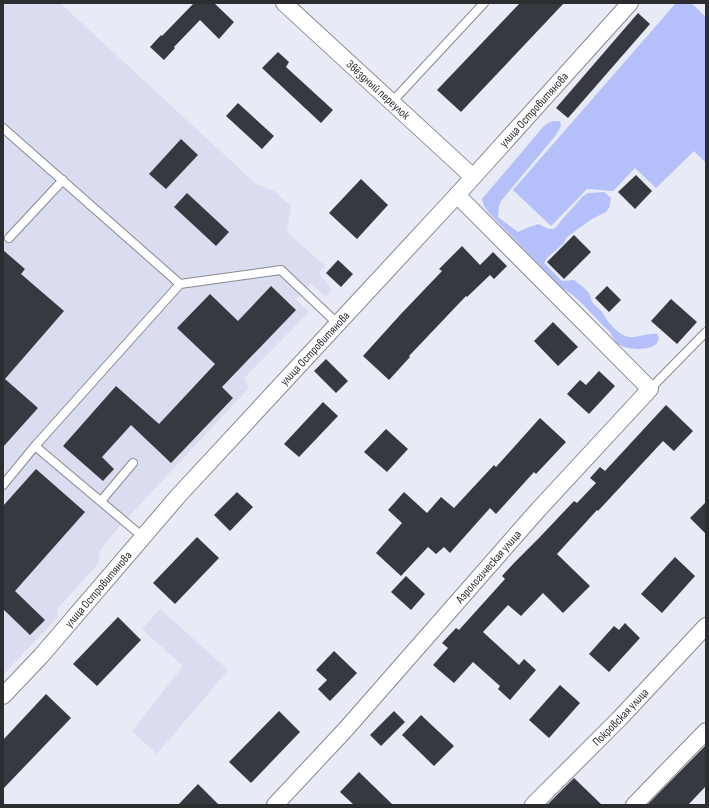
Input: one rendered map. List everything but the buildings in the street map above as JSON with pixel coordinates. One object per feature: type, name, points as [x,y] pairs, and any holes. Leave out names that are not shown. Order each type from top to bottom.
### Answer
[{"type":"street","name":"Звёздный переулок","points":[[284,3],[473,177]]},
{"type":"street","name":"улица Островитянова","points":[[3,696],[40,656],[179,495],[457,195],[630,3]]},
{"type":"street","points":[[457,195],[650,388]]},
{"type":"street","name":"Аэрологическая улица","points":[[275,805],[346,729],[538,510],[650,388]]},
{"type":"street","name":"Покровская улица","points":[[532,805],[620,718],[706,626]]},
{"type":"street","points":[[634,805],[706,731]]},
{"type":"lane","points":[[392,102],[484,3]]},
{"type":"lane","points":[[3,128],[180,284]]},
{"type":"lane","points":[[9,238],[63,180]]},
{"type":"lane","points":[[3,485],[180,284],[282,270],[338,324]]},
{"type":"lane","name":"Аэрологическая улица","points":[[650,388],[706,332]]},
{"type":"lane","points":[[36,446],[143,538]]},
{"type":"lane","points":[[101,501],[133,463]]},
{"type":"shaded area","points":[[3,3],[60,3],[256,184],[274,191],[291,206],[287,232],[325,266],[319,273],[332,290],[326,297],[311,284],[296,299],[309,312],[244,378],[249,388],[119,527],[100,550],[98,564],[57,609],[58,617],[3,675]]},
{"type":"shaded area","points":[[676,3],[691,3],[706,17],[706,163],[694,151],[656,188],[635,168],[613,191],[587,189],[551,226],[513,190]]},
{"type":"shaded area","points":[[554,121],[560,121],[561,126],[556,135],[501,201],[498,217],[518,232],[539,224],[553,229],[583,196],[588,193],[604,192],[611,198],[609,208],[606,212],[592,219],[566,238],[564,243],[547,258],[544,263],[562,281],[574,280],[585,289],[589,293],[595,306],[621,334],[632,337],[657,334],[659,338],[657,343],[653,346],[637,349],[626,348],[618,344],[609,331],[586,307],[563,289],[484,206],[482,199],[544,126]]},
{"type":"shaded area","points":[[160,609],[228,670],[157,754],[132,731],[183,666],[142,629]]}]
